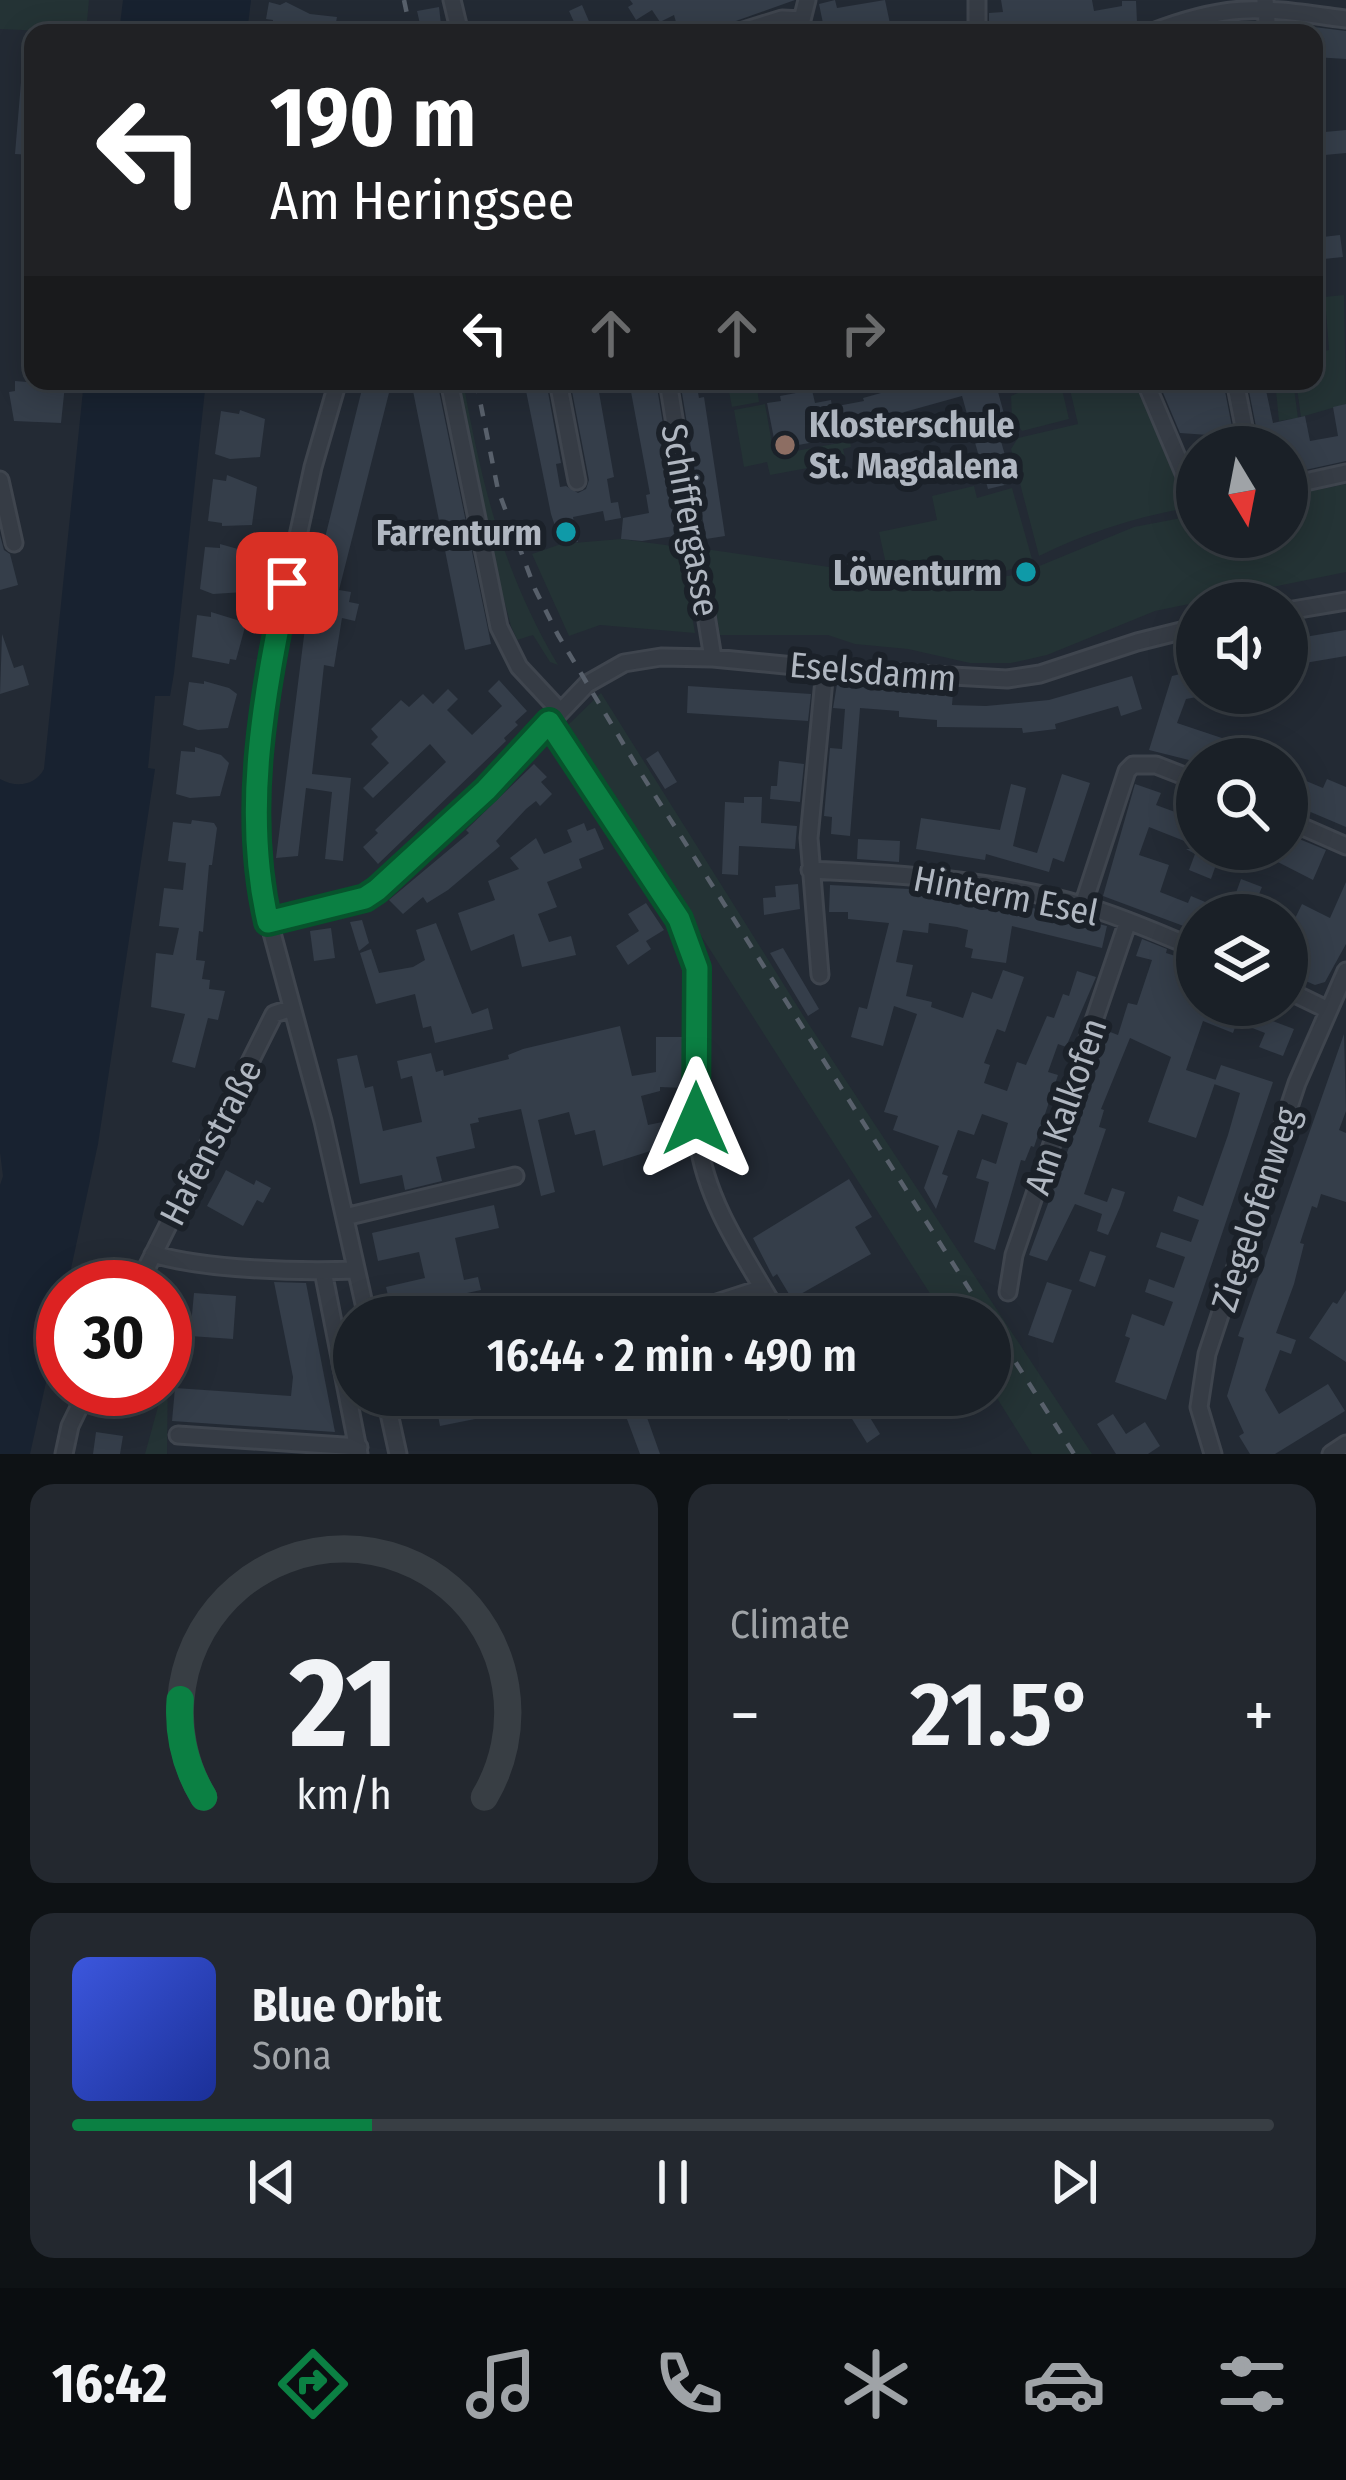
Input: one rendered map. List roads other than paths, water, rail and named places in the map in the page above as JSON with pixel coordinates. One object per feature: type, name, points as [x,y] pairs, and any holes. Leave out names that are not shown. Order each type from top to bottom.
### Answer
[{"type":"street","points":[[1177,24],[1212,12],[1265,4],[1346,19]]},
{"type":"street","points":[[766,24],[782,19],[798,24]]},
{"type":"street","points":[[336,390],[292,560],[263,716],[255,835],[268,922],[362,1296]]},
{"type":"street","points":[[451,390],[499,627],[519,667],[679,919],[694,952],[699,1145],[715,1201],[768,1296]]},
{"type":"street","points":[[560,390],[577,481]]},
{"type":"street","name":"Schiffergasse","points":[[669,390],[713,658]]},
{"type":"street","points":[[1149,390],[1176,454]]},
{"type":"street","points":[[1237,390],[1244,426]]},
{"type":"street","points":[[1308,481],[1346,472]]},
{"type":"street","points":[[0,480],[14,543]]},
{"type":"street","points":[[1308,607],[1346,601]]},
{"type":"street","name":"Eselsdamm","points":[[268,922],[365,898],[377,890],[486,790],[586,684],[624,663],[661,657],[713,658],[1007,679],[1067,667],[1176,632]]},
{"type":"street","points":[[820,975],[809,870],[825,669]]},
{"type":"street","points":[[1083,905],[1127,771],[1133,765],[1156,765],[1176,773]]},
{"type":"street","points":[[1308,829],[1346,846]]},
{"type":"street","name":"Hinterm Esel","points":[[809,870],[921,877],[1083,905],[1176,940]]},
{"type":"street","name":"Am Kalkofen","points":[[1008,1292],[1014,1255],[1129,921]]},
{"type":"street","name":"Ziegelofenweg","points":[[1213,1454],[1199,1406],[1204,1368],[1292,1098],[1346,971]]},
{"type":"street","points":[[1308,1000],[1326,1009]]},
{"type":"street","name":"Hafenstraße","points":[[150,1260],[274,1014],[292,1008]]},
{"type":"street","points":[[345,1216],[515,1176]]},
{"type":"street","points":[[153,1254],[188,1261],[356,1270]]},
{"type":"street","points":[[178,1435],[359,1451],[323,1271]]},
{"type":"street","points":[[739,1296],[764,1288]]},
{"type":"street","points":[[64,1454],[75,1416]]},
{"type":"street","points":[[390,1416],[398,1454]]},
{"type":"street","points":[[1330,1454],[1346,1444]]},
{"type":"water","points":[[123,0],[251,0],[248,24],[120,24]]},
{"type":"water","points":[[83,390],[205,390],[174,673],[170,696],[155,696],[148,768],[155,769],[98,1144],[73,1260],[36,1260],[38,1416],[30,1454],[0,1454],[0,779],[25,784],[44,769]]},
{"type":"railway","points":[[404,0],[409,24]]},
{"type":"railway","points":[[478,390],[498,490],[535,589],[558,635],[974,1296]]},
{"type":"railway","points":[[1011,1355],[1074,1454]]},
{"type":"place","name":"Klosterschule St. Magdalena","points":[[785,445]]},
{"type":"place","name":"Farrenturm","points":[[566,532]]},
{"type":"place","name":"Löwenturm","points":[[1026,572]]}]
